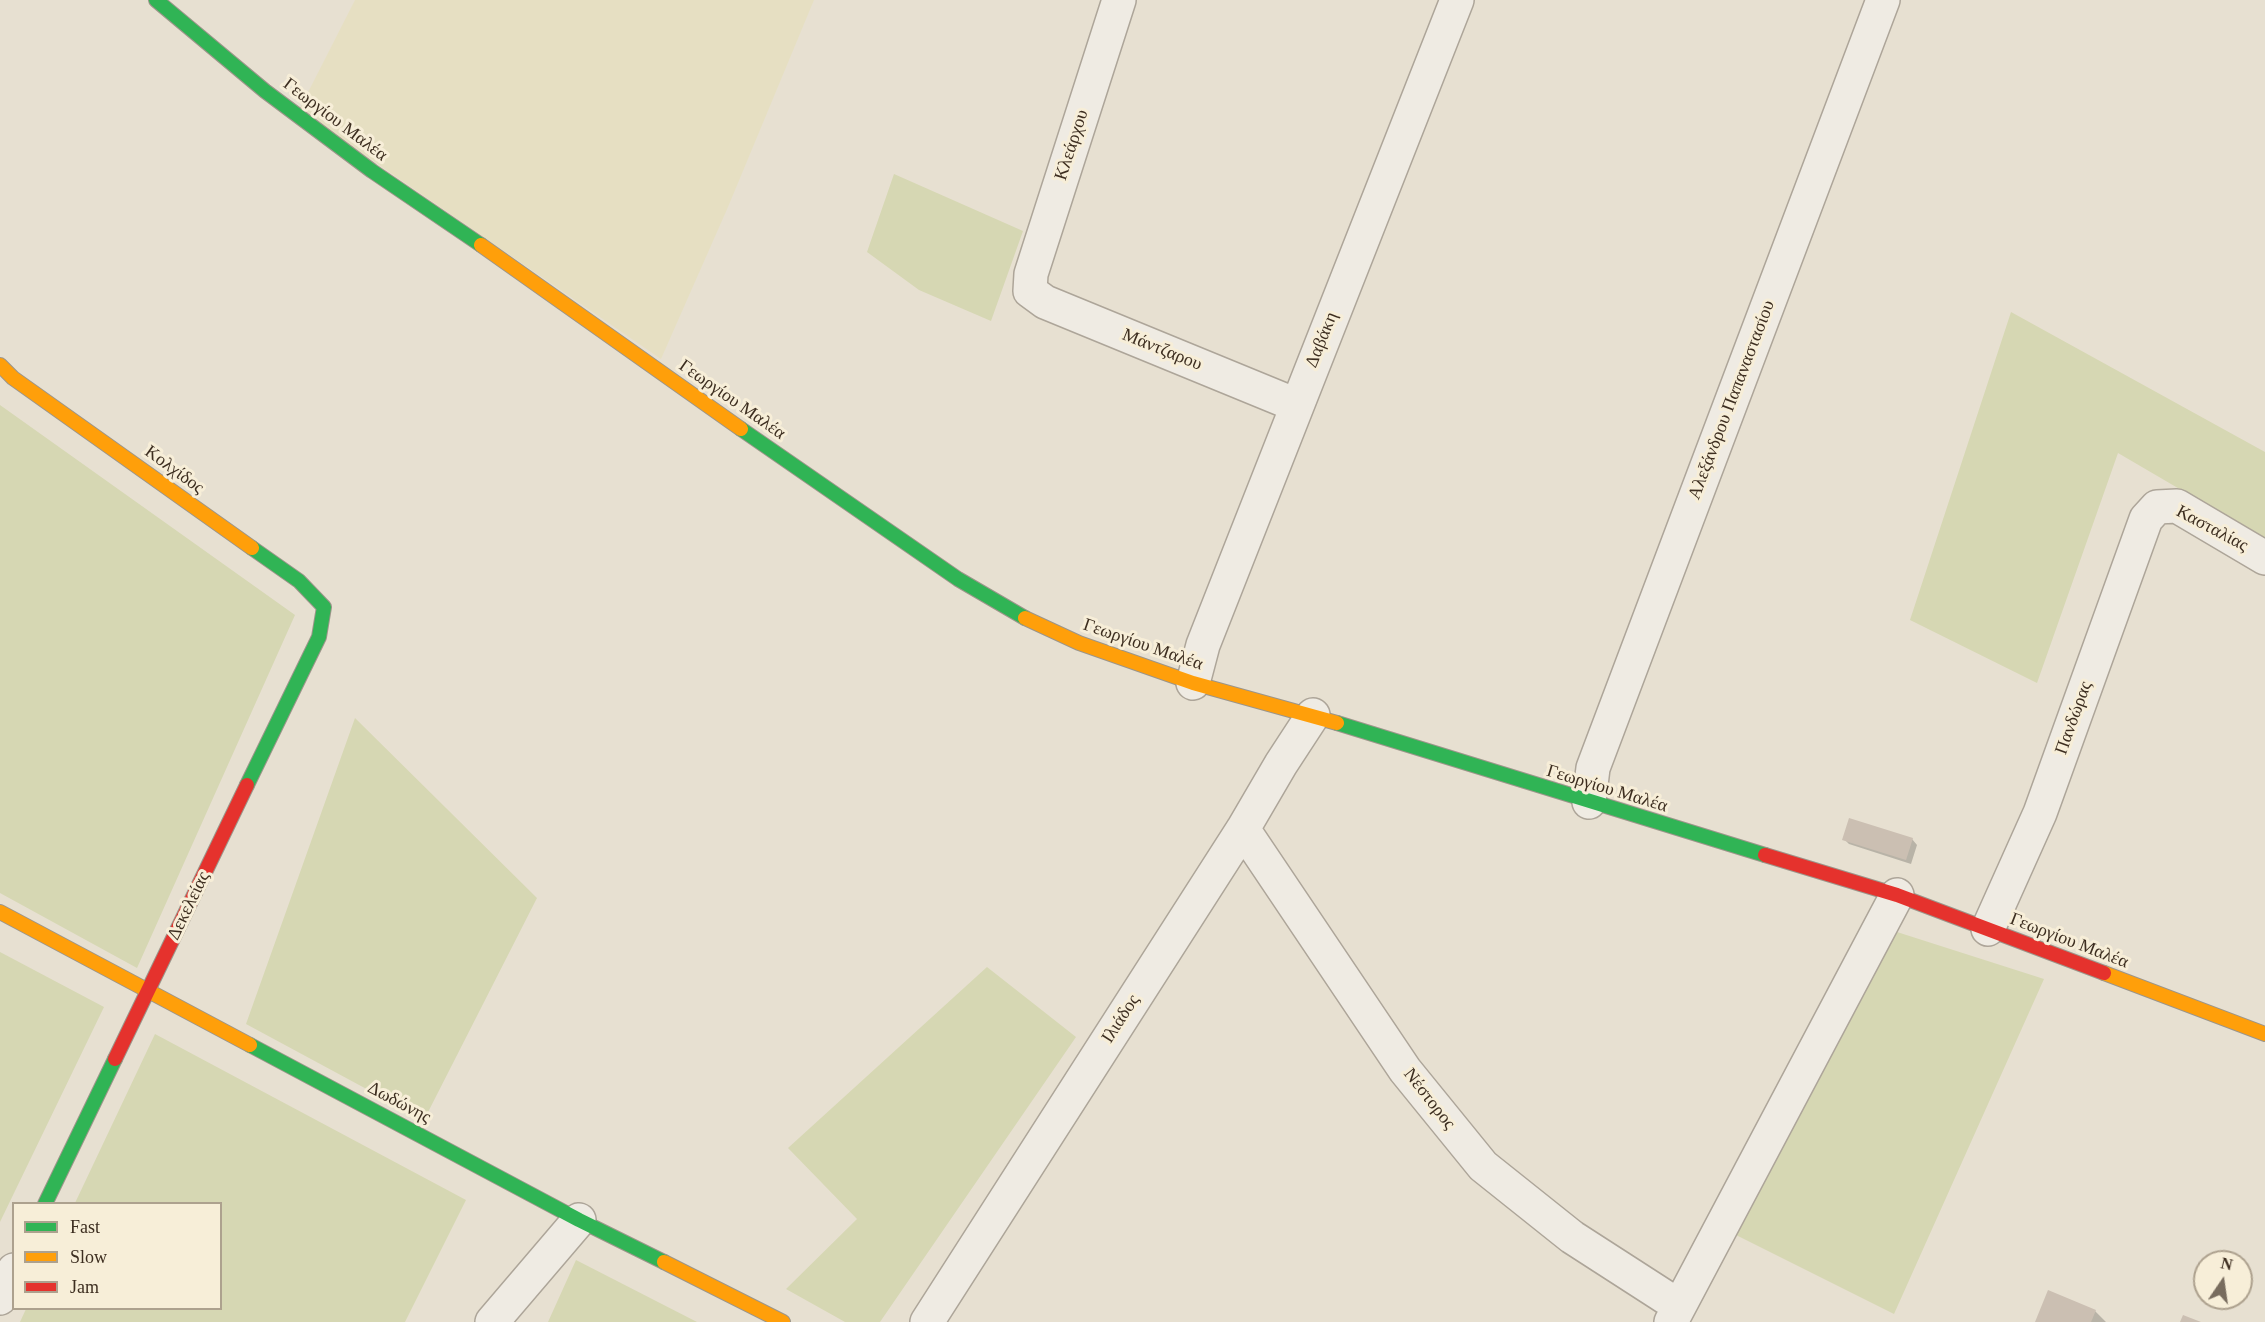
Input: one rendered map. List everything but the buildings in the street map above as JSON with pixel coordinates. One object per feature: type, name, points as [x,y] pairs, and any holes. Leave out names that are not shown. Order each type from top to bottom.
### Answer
[{"type":"street","name":"Γεωργίου Μαλέα","points":[[156,0],[265,91],[372,171],[508,263],[796,468],[958,579],[1013,613],[1079,643],[1193,683],[1313,715],[1588,802],[1898,895],[2265,1034]]},
{"type":"street","name":"Κλεάρχου","points":[[1030,291],[1031,274],[1119,0]]},
{"type":"street","name":"Δαβάκη","points":[[1193,683],[1203,645],[1457,0]]},
{"type":"street","name":"Αλεξάνδρου Παπαναστασίου","points":[[1588,802],[1593,768],[1883,0]]},
{"type":"street","name":"Μάντζαρου","points":[[1030,291],[1045,302],[1296,405]]},
{"type":"street","name":"Κολχίδος","points":[[0,365],[13,378],[299,582],[324,607]]},
{"type":"street","name":"Κασταλίας","points":[[2157,507],[2177,506],[2265,558]]},
{"type":"street","name":"Πανδώρας","points":[[1988,929],[2040,813],[2146,519],[2157,507]]},
{"type":"street","name":"Δεκελείας","points":[[45,1202],[319,637],[324,607]]},
{"type":"street","name":"Ιλιάδος","points":[[927,1322],[1243,830],[1281,764],[1313,715]]},
{"type":"street","name":"Νέστορος","points":[[1243,830],[1405,1070],[1483,1166],[1572,1237],[1675,1314],[1898,895]]},
{"type":"street","name":"Δωδώνης","points":[[0,912],[579,1220],[783,1322]]},
{"type":"street","points":[[492,1322],[579,1220]]},
{"type":"street","points":[[0,1298],[12,1274]]},
{"type":"shaded area","points":[[355,0],[814,0],[728,207],[661,359],[299,110]]},
{"type":"green space","points":[[894,174],[1023,231],[991,321],[919,290],[867,252]]},
{"type":"green space","points":[[2011,312],[2265,452],[2265,539],[2118,453],[2037,683],[1910,620]]},
{"type":"green space","points":[[0,405],[295,615],[137,968],[0,893]]},
{"type":"green space","points":[[355,718],[537,898],[424,1120],[246,1024]]},
{"type":"green space","points":[[1897,932],[2044,979],[1894,1314],[1734,1234]]},
{"type":"green space","points":[[0,952],[104,1007],[0,1222]]},
{"type":"green space","points":[[987,967],[1076,1037],[880,1322],[845,1322],[786,1289],[857,1219],[788,1148]]},
{"type":"green space","points":[[155,1034],[466,1200],[405,1322],[20,1322],[26,1310],[222,1310],[222,1202],[75,1202]]},
{"type":"green space","points":[[576,1260],[697,1322],[548,1322]]},
{"type":"traffic: fast","points":[[156,0],[265,91],[372,171],[481,245]]},
{"type":"traffic: fast","points":[[741,429],[958,579],[1025,618]]},
{"type":"traffic: fast","points":[[247,785],[319,637],[324,607],[299,581],[252,548]]},
{"type":"traffic: fast","points":[[1337,723],[1765,855]]},
{"type":"traffic: fast","points":[[250,1045],[579,1220],[664,1262]]},
{"type":"traffic: fast","points":[[46,1202],[115,1059]]},
{"type":"traffic: slow","points":[[481,245],[741,429]]},
{"type":"traffic: slow","points":[[0,365],[13,378],[252,548]]},
{"type":"traffic: slow","points":[[1025,618],[1079,643],[1193,683],[1337,723]]},
{"type":"traffic: slow","points":[[0,912],[250,1045]]},
{"type":"traffic: slow","points":[[2104,973],[2265,1034]]},
{"type":"traffic: slow","points":[[664,1262],[783,1322]]},
{"type":"traffic: jam","points":[[115,1059],[247,785]]},
{"type":"traffic: jam","points":[[1765,855],[1897,895],[2104,973]]}]
